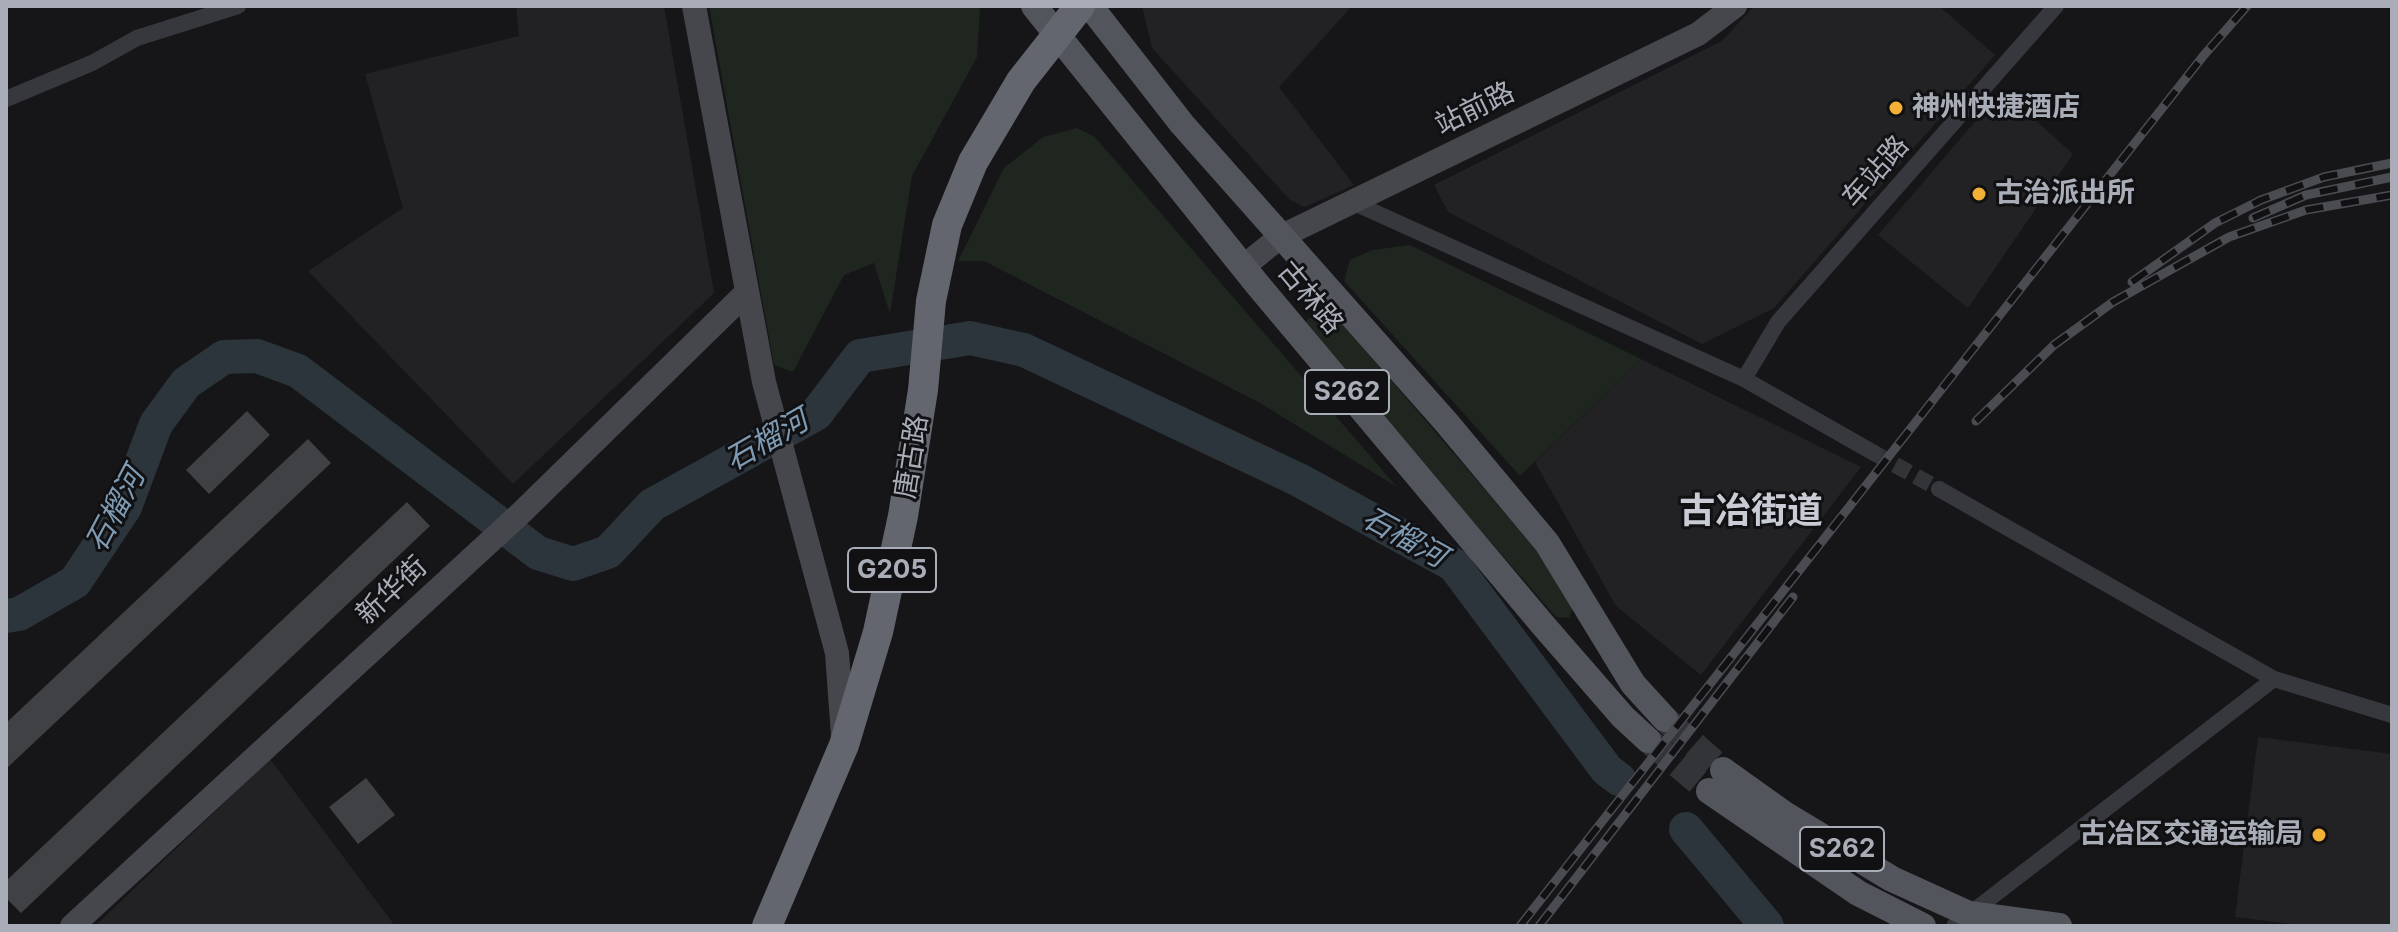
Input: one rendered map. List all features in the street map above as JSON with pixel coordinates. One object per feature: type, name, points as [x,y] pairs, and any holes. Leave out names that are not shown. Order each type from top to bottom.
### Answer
[{"type":"highway","name":"唐古路","points":[[767,926],[844,745],[878,632],[903,516],[923,390],[931,301],[947,225],[973,162],[1021,81],[1080,6]]},
{"type":"main road","name":"S262","points":[[1034,6],[1056,34]]},
{"type":"main road","name":"古林路","points":[[1090,6],[1182,124],[1446,422],[1547,543],[1633,684],[1665,719]]},
{"type":"main road","name":"古林路","points":[[1056,34],[1243,267],[1543,625],[1623,717],[1648,740]]},
{"type":"main road","name":"S262","points":[[1923,926],[1858,893],[1716,780],[1786,815],[1962,920],[2059,926]]},
{"type":"street","points":[[6,99],[92,63],[137,38],[238,6]]},
{"type":"street","points":[[694,6],[764,382],[837,653],[844,745]]},
{"type":"street","name":"站前路","points":[[1243,267],[1280,237],[1698,34],[1735,6]]},
{"type":"street","name":"车站路","points":[[1744,379],[1778,322],[2056,6]]},
{"type":"street","points":[[1352,202],[1744,379],[1874,453]]},
{"type":"street","name":"新华街","points":[[72,926],[521,513],[746,293]]},
{"type":"street","points":[[1939,489],[2274,679],[2392,715]]},
{"type":"street","points":[[1962,920],[2274,679]]},
{"type":"shaded area","points":[[516,6],[664,6],[714,293],[513,484],[308,271],[403,208],[365,74],[519,36]]},
{"type":"shaded area","points":[[709,6],[980,6],[977,57],[912,176],[890,314],[874,263],[844,275],[793,372],[774,365]]},
{"type":"shaded area","points":[[1142,6],[1352,6],[1279,87],[1354,185],[1305,207],[1290,200],[1152,48]]},
{"type":"shaded area","points":[[1754,6],[1939,6],[1995,55],[1774,308],[1702,344],[1448,212],[1434,185],[1722,41]]},
{"type":"shaded area","name":"古治派出所","points":[[2002,90],[2073,154],[1968,308],[1878,235]]},
{"type":"shaded area","points":[[1077,128],[1095,137],[1397,487],[1260,403],[984,261],[958,261],[1004,168],[1043,137]]},
{"type":"shaded area","points":[[1410,245],[1641,359],[1520,476],[1344,281],[1350,260],[1372,250]]},
{"type":"shaded area","points":[[1323,307],[1335,315],[1546,561],[1573,607],[1569,618],[1556,617],[1311,335],[1305,322]]},
{"type":"shaded area","points":[[1641,359],[1861,467],[1701,675],[1616,606],[1535,462]]},
{"type":"shaded area","name":"古冶区交通运输局","points":[[2258,737],[2392,754],[2392,926],[2308,926],[2235,917]]},
{"type":"shaded area","points":[[270,759],[395,926],[95,926]]},
{"type":"building","points":[[247,411],[270,435],[209,494],[186,470]]},
{"type":"building","points":[[308,439],[331,463],[6,769],[6,723]]},
{"type":"building","points":[[407,502],[430,526],[21,913],[6,898],[6,881]]},
{"type":"building","points":[[366,778],[395,815],[358,844],[329,807]]},
{"type":"waterway","name":"石榴河","points":[[6,616],[19,614],[75,582],[125,507],[156,424],[186,383],[224,357],[257,356],[298,371],[538,553],[573,564],[608,552],[652,505],[816,414],[860,356],[970,338],[1024,350],[1299,480],[1454,565],[1607,770],[1619,779]]},
{"type":"waterway","name":"石榴河","points":[[1686,829],[1767,926]]},
{"type":"tunnel","points":[[1874,453],[1939,489]]},
{"type":"tunnel","points":[[1665,719],[1723,770]]},
{"type":"tunnel","points":[[1648,740],[1709,791]]},
{"type":"railway","points":[[1520,926],[2204,55],[2247,6]]},
{"type":"railway","points":[[2132,282],[2215,223],[2261,200],[2324,177],[2392,163]]},
{"type":"railway","points":[[2253,218],[2306,195],[2392,177]]},
{"type":"railway","points":[[1976,421],[2054,345],[2113,302],[2229,237],[2306,210],[2392,195]]},
{"type":"railway","points":[[1539,926],[1793,597]]},
{"type":"place","name":"神州快捷酒店","points":[[1896,108]]},
{"type":"place","name":"古治派出所","points":[[1979,194]]},
{"type":"place","name":"古冶区交通运输局","points":[[2319,835]]},
{"type":"district","name":"古冶街道","points":[[1751,512]]}]
